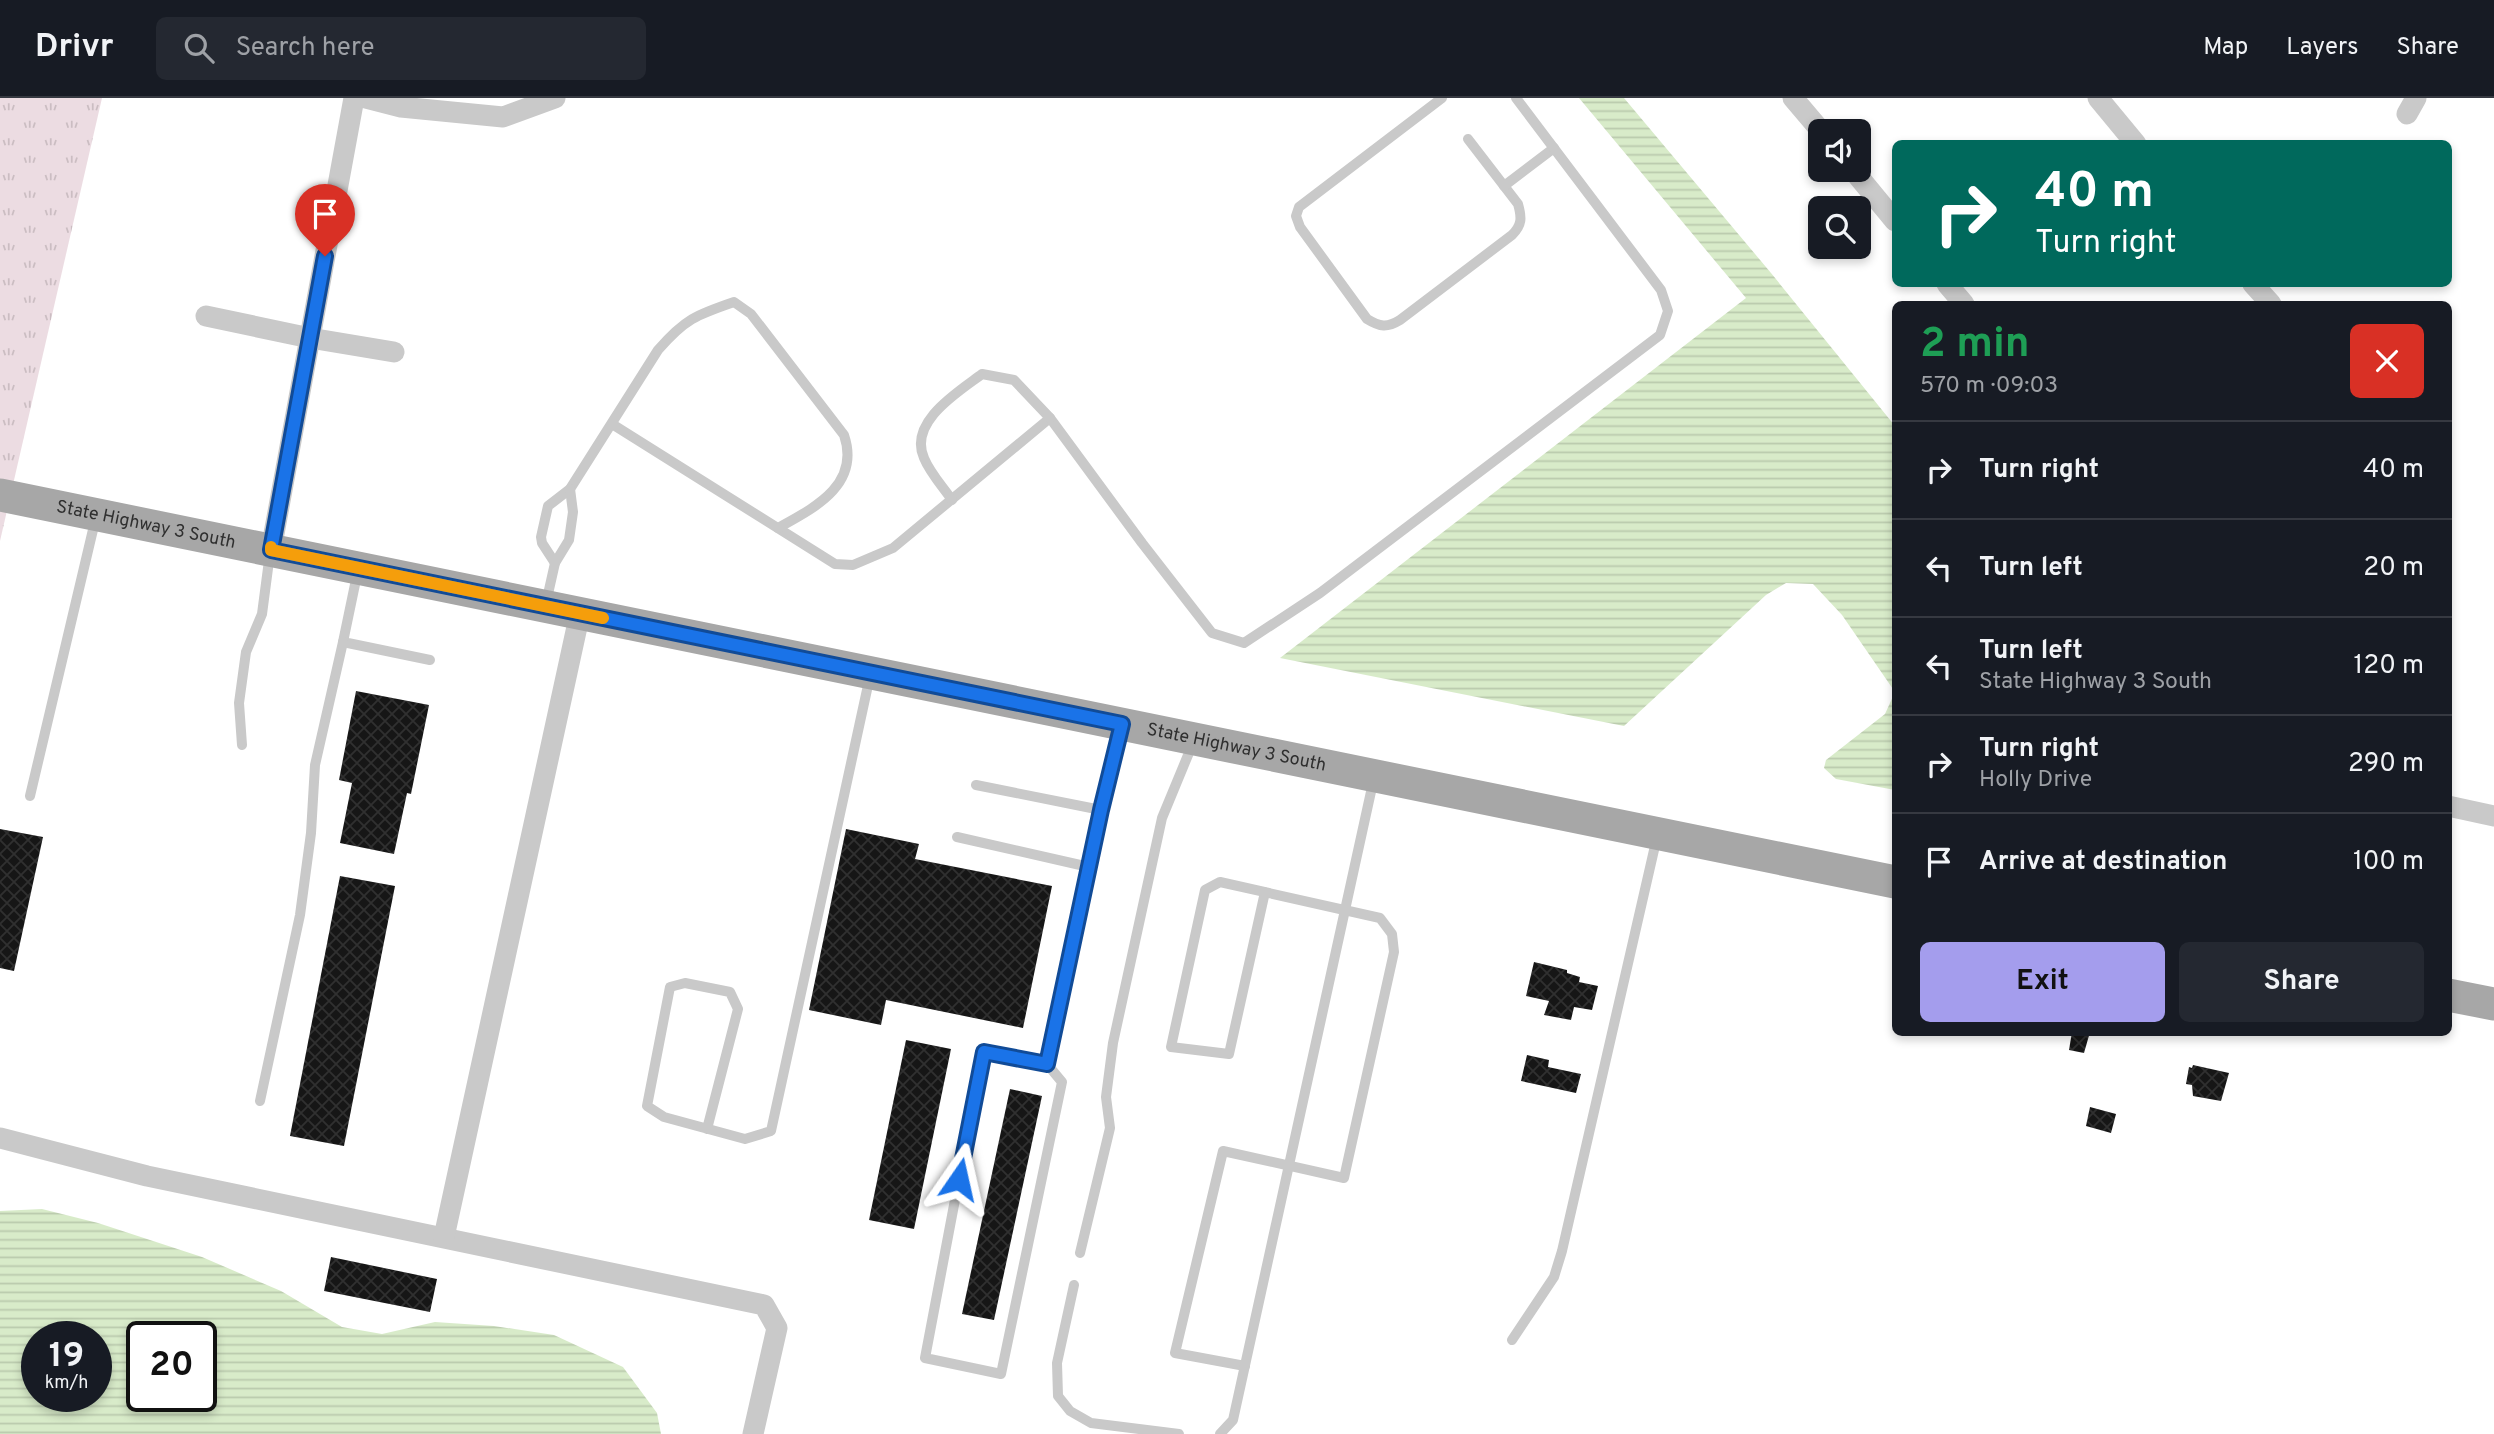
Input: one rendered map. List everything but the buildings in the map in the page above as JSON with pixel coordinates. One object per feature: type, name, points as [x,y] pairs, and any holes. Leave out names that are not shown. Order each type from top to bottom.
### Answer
[{"type":"main road","name":"State Highway 3 South","points":[[0,495],[1892,881]]},
{"type":"main road","points":[[2452,996],[2494,1004]]},
{"type":"street","points":[[271,550],[354,98]]},
{"type":"street","points":[[366,98],[401,107],[503,117],[555,98]]},
{"type":"street","points":[[2098,98],[2133,140]]},
{"type":"street","points":[[1795,99],[1811,119]]},
{"type":"street","points":[[1863,182],[1892,217]]},
{"type":"street","points":[[1950,287],[1961,301]]},
{"type":"street","points":[[2256,287],[2268,301]]},
{"type":"street","points":[[206,316],[394,352]]},
{"type":"street","points":[[444,1237],[580,613]]},
{"type":"street","points":[[2452,807],[2494,816]]},
{"type":"street","points":[[0,1138],[147,1176],[764,1305],[777,1328],[754,1434]]},
{"type":"lane","points":[[1442,98],[1299,207],[1296,216],[1300,227],[1367,319],[1378,326],[1391,326],[1520,227],[1522,216],[1518,204],[1468,139]]},
{"type":"lane","points":[[951,500],[923,456],[923,429],[943,403],[982,374],[1014,380],[1050,418],[1212,633],[1244,643],[1320,593],[1660,335],[1668,312],[1661,290],[1516,98]]},
{"type":"lane","points":[[1504,186],[1554,148]]},
{"type":"lane","points":[[555,564],[541,537],[548,506],[570,489],[658,350],[674,331],[695,316],[734,302],[751,314],[844,435],[848,446],[843,478],[829,496],[778,528]]},
{"type":"lane","points":[[612,425],[835,564],[853,565],[893,548],[1050,418]]},
{"type":"lane","points":[[546,606],[555,564],[569,540],[573,512],[570,489]]},
{"type":"lane","points":[[30,796],[97,514]]},
{"type":"lane","points":[[242,745],[239,703],[246,652],[262,614],[271,550]]},
{"type":"lane","points":[[260,1101],[300,915],[311,833],[315,765],[358,568]]},
{"type":"lane","points":[[342,642],[430,660]]},
{"type":"lane","points":[[708,1129],[738,1009],[730,992],[685,983],[670,987],[647,1106],[664,1117],[708,1129],[745,1139],[771,1131],[871,673]]},
{"type":"lane","points":[[1047,1064],[1122,724]]},
{"type":"lane","points":[[1080,1253],[1110,1128],[1106,1097],[1113,1043],[1157,844],[1163,818],[1195,739]]},
{"type":"lane","points":[[1220,1434],[1233,1420],[1374,776]]},
{"type":"lane","points":[[976,785],[1101,810]]},
{"type":"lane","points":[[1512,1340],[1554,1277],[1562,1251],[1658,834]]},
{"type":"lane","points":[[957,837],[1089,867]]},
{"type":"lane","points":[[1245,1366],[1175,1353],[1223,1151],[1344,1178],[1394,952],[1392,934],[1380,918],[1345,909],[1220,882],[1205,890],[1171,1047],[1229,1054],[1265,892]]},
{"type":"lane","points":[[984,1052],[1047,1064],[1062,1082],[1000,1374],[925,1357],[984,1052]]},
{"type":"lane","points":[[1074,1285],[1057,1363],[1058,1396],[1070,1411],[1091,1423],[1179,1434]]},
{"type":"green space","points":[[0,98],[102,98],[0,541]]},
{"type":"shaded area","points":[[1579,98],[1624,98],[1892,422],[1892,688],[1842,615],[1813,584],[1786,583],[1766,595],[1624,726],[1280,658],[1746,298]]},
{"type":"shaded area","points":[[1892,699],[1892,789],[1836,779],[1824,768],[1826,760],[1885,714]]},
{"type":"shaded area","points":[[42,1209],[98,1223],[202,1257],[281,1291],[342,1327],[382,1334],[435,1322],[494,1326],[554,1335],[623,1367],[657,1413],[661,1434],[0,1434],[0,1211]]},
{"type":"slow traffic","points":[[271,547],[271,550],[603,618]]},
{"type":"route","points":[[325,256],[271,550],[1122,724],[1047,1064],[984,1052],[959,1179]]}]
